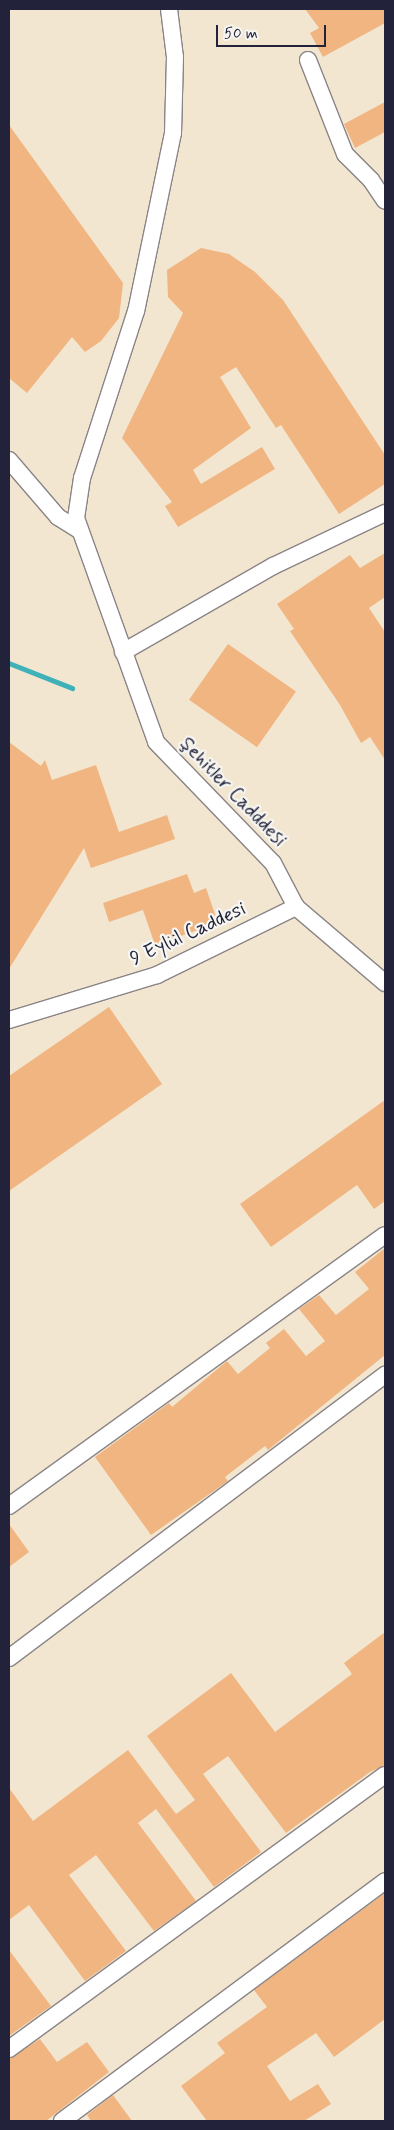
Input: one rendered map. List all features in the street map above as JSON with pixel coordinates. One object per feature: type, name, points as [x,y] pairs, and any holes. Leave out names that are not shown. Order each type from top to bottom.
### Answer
[{"type":"street","name":"Şehitler Cadddesi","points":[[170,9],[175,57],[173,133],[136,311],[82,478],[76,518],[156,742],[273,863],[296,907],[385,983]]},
{"type":"street","points":[[308,60],[345,154],[370,180],[385,201]]},
{"type":"street","points":[[9,460],[58,517],[80,531]]},
{"type":"street","points":[[123,652],[273,566],[385,512]]},
{"type":"street","name":"9 Eylül Caddesi","points":[[9,1020],[157,975],[296,907]]},
{"type":"street","points":[[9,1506],[385,1235]]},
{"type":"street","points":[[9,1658],[385,1375]]},
{"type":"street","points":[[9,2050],[385,1775]]},
{"type":"street","points":[[62,2121],[385,1881]]},
{"type":"building","points":[[305,9],[385,9],[385,23],[323,57],[310,33],[319,28]]},
{"type":"building","points":[[385,102],[385,132],[355,148],[344,124]]},
{"type":"building","points":[[9,125],[123,283],[119,318],[101,341],[85,352],[72,337],[27,393],[9,378]]},
{"type":"building","points":[[201,248],[229,254],[255,272],[283,300],[385,455],[385,484],[339,514],[281,425],[276,428],[236,367],[220,377],[251,428],[193,470],[201,484],[262,447],[275,469],[178,527],[165,506],[172,502],[122,438],[183,313],[168,297],[167,270]]},
{"type":"building","points":[[385,553],[385,597],[369,608],[385,632],[385,760],[370,737],[361,743],[340,705],[290,631],[294,629],[277,604],[350,555],[360,568]]},
{"type":"building","points":[[228,644],[296,692],[257,747],[189,700]]},
{"type":"building","points":[[9,742],[41,766],[45,760],[52,780],[96,765],[119,832],[167,815],[175,839],[91,868],[84,848],[9,969]]},
{"type":"building","points":[[187,874],[194,893],[206,888],[218,923],[155,945],[143,910],[109,922],[103,903]]},
{"type":"building","points":[[109,1007],[162,1084],[9,1191],[9,1076]]},
{"type":"building","points":[[385,1100],[385,1201],[374,1209],[357,1185],[271,1247],[240,1204]]},
{"type":"building","points":[[385,1248],[385,1355],[268,1450],[265,1446],[225,1477],[228,1481],[151,1535],[95,1457],[169,1403],[172,1407],[227,1361],[238,1374],[270,1348],[266,1343],[284,1329],[306,1356],[325,1341],[299,1309],[319,1295],[336,1315],[369,1289],[355,1272]]},
{"type":"building","points":[[9,1524],[29,1552],[9,1567]]},
{"type":"building","points":[[385,1632],[385,1765],[370,1772],[286,1833],[228,1756],[203,1774],[261,1852],[214,1887],[156,1809],[138,1823],[196,1901],[154,1931],[96,1855],[69,1875],[126,1951],[85,1981],[29,1905],[9,1920],[9,1788],[33,1821],[128,1750],[176,1814],[195,1800],[147,1736],[231,1673],[275,1732],[352,1674],[344,1663]]},
{"type":"building","points":[[385,1893],[385,2019],[334,2057],[316,2033],[267,2066],[290,2101],[318,2084],[331,2104],[304,2121],[207,2121],[181,2086],[225,2053],[217,2043],[267,2007],[254,1990]]},
{"type":"building","points":[[9,1950],[51,2006],[9,2036]]},
{"type":"building","points":[[40,2039],[57,2062],[87,2042],[109,2072],[46,2121],[9,2121],[9,2059]]},
{"type":"building","points":[[113,2095],[132,2121],[91,2121],[87,2115]]},
{"type":"waterway","points":[[9,663],[72,688]]}]
